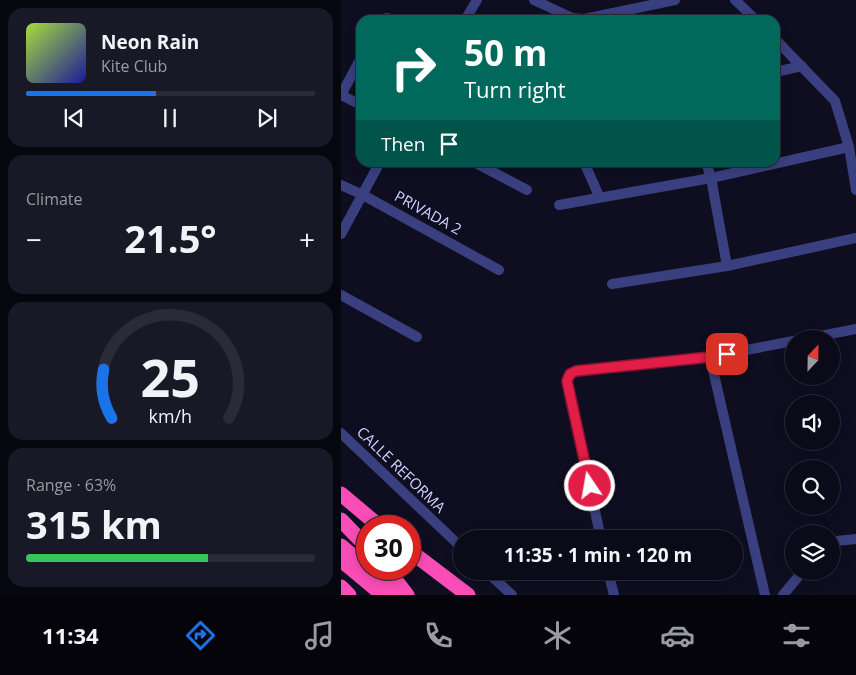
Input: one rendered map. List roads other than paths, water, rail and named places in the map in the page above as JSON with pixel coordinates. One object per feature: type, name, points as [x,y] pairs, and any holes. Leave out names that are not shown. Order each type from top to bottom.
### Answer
[{"type":"highway","points":[[341,494],[366,515]]},
{"type":"highway","points":[[341,520],[356,536]]},
{"type":"highway","points":[[341,530],[356,543]]},
{"type":"highway","points":[[341,546],[356,558]]},
{"type":"highway","points":[[421,559],[468,595]]},
{"type":"highway","points":[[341,560],[383,595]]},
{"type":"highway","points":[[380,580],[395,595]]},
{"type":"highway","points":[[395,580],[407,595]]},
{"type":"highway","points":[[341,587],[349,595]]},
{"type":"street","points":[[468,15],[477,0]]},
{"type":"street","points":[[535,0],[566,15]]},
{"type":"street","points":[[603,15],[675,0]]},
{"type":"street","points":[[735,0],[751,15]]},
{"type":"street","points":[[780,44],[835,101],[849,147],[856,190]]},
{"type":"street","points":[[780,71],[802,66]]},
{"type":"street","points":[[356,67],[341,95],[356,102]]},
{"type":"street","points":[[780,162],[849,147]]},
{"type":"street","points":[[341,234],[377,167]]},
{"type":"street","points":[[483,167],[527,190]]},
{"type":"street","points":[[586,167],[599,196]]},
{"type":"street","points":[[708,167],[727,266]]},
{"type":"street","points":[[559,204],[711,178],[760,167]]},
{"type":"street","name":"PRIVADA 2","points":[[341,185],[363,195],[499,270]]},
{"type":"street","points":[[612,284],[727,266],[856,238]]},
{"type":"street","points":[[341,296],[417,337]]},
{"type":"street","points":[[840,332],[856,329]]},
{"type":"street","points":[[599,530],[567,381],[570,374],[576,371],[710,357],[785,343]]},
{"type":"street","points":[[710,357],[765,595]]},
{"type":"street","name":"CALLE REFORMA","points":[[341,433],[453,539]]},
{"type":"street","points":[[840,541],[856,539]]},
{"type":"street","points":[[495,580],[511,595]]},
{"type":"street","points":[[611,580],[614,595]]},
{"type":"street","points":[[783,595],[796,580]]}]
